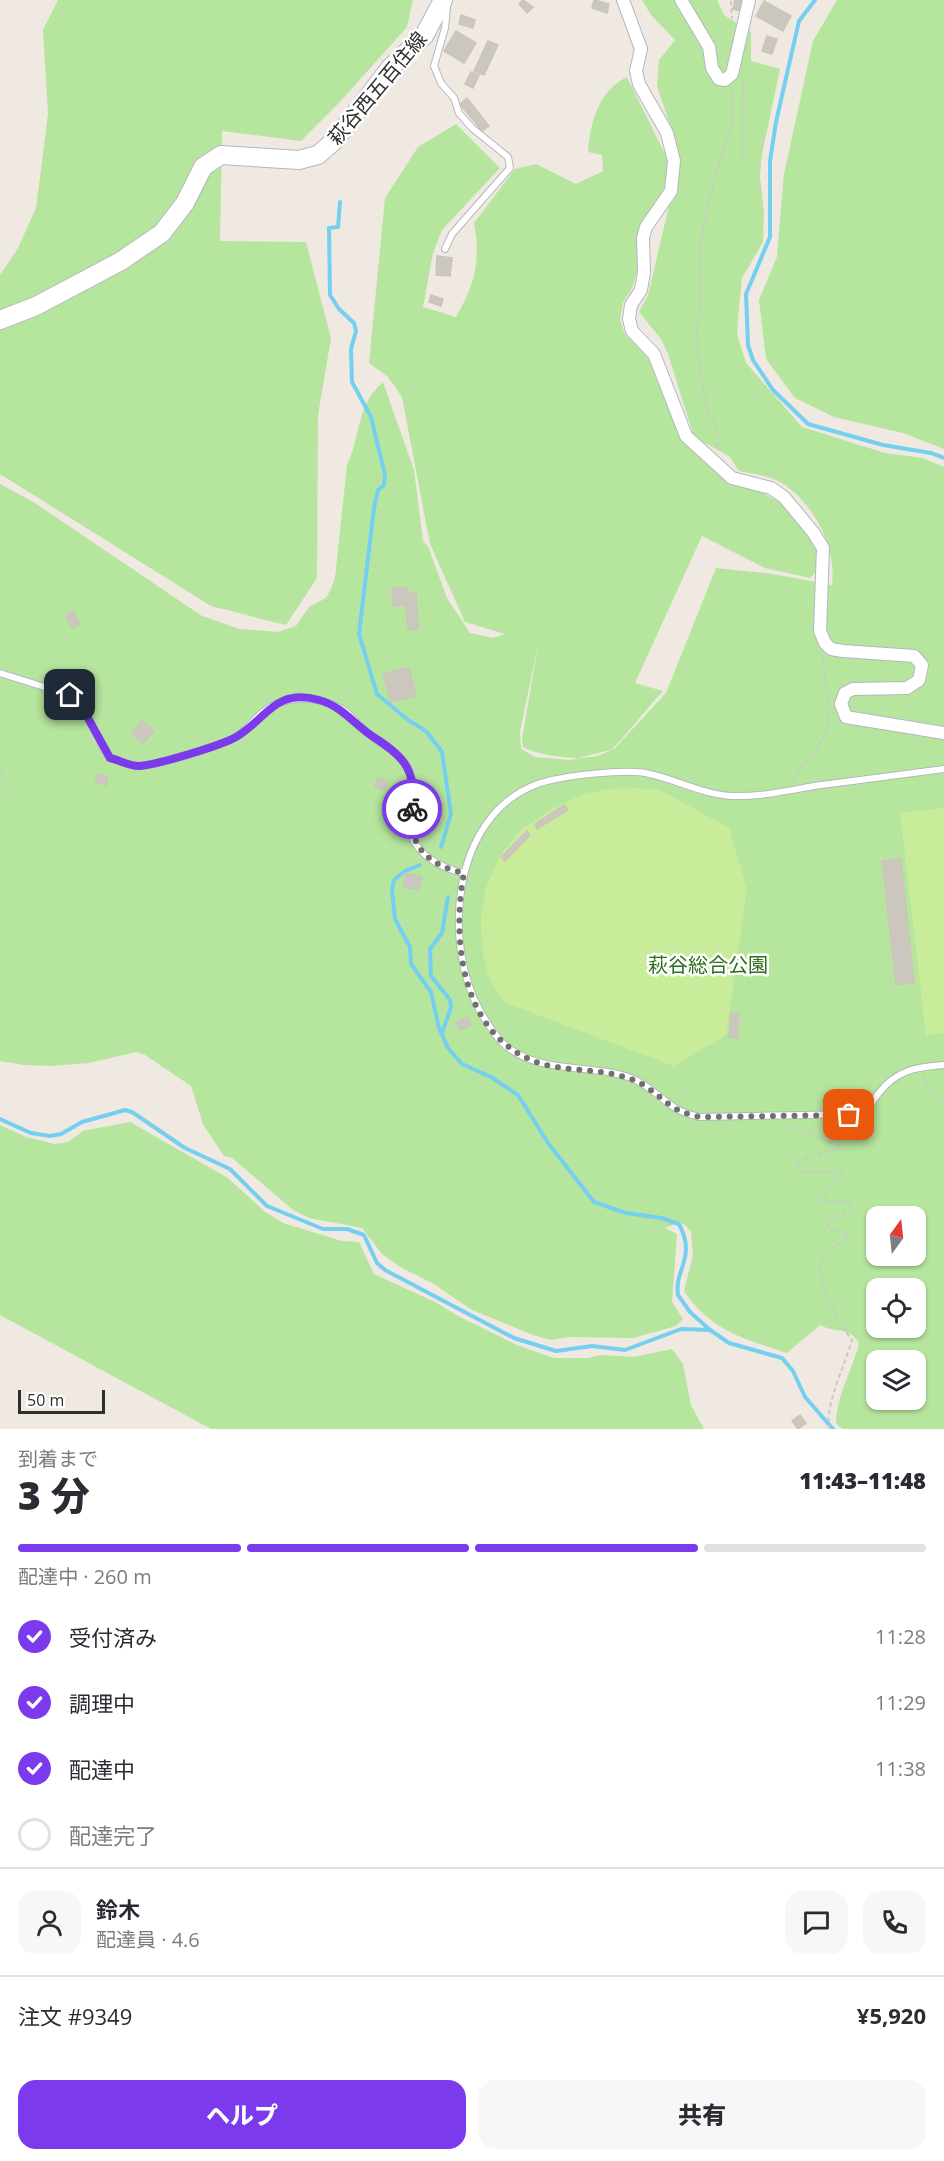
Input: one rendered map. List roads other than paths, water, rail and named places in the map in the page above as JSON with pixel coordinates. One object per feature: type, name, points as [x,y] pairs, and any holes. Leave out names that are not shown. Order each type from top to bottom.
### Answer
[{"type":"main road","name":"萩谷西五百住線","points":[[0,320],[36,306],[121,261],[162,233],[185,203],[203,167],[221,155],[299,160],[318,155],[335,140],[390,68],[424,36],[443,0]]},
{"type":"street","points":[[623,0],[641,49],[636,71],[639,84],[667,133],[674,161],[671,191],[646,227],[643,238],[644,272],[641,290],[631,305],[629,319],[632,331],[654,354],[686,436],[732,478],[771,489],[784,498],[813,532],[823,548],[824,561],[819,606],[820,636],[831,649],[902,653],[914,656],[922,665],[919,680],[907,688],[854,689],[845,693],[841,704],[846,717],[944,733]]},
{"type":"street","points":[[681,0],[709,47],[712,68],[719,79],[725,80],[738,74],[748,0]]},
{"type":"lane","points":[[446,249],[452,234],[510,168],[508,157],[472,128],[459,113],[454,98],[441,83],[434,66],[445,28],[448,0]]},
{"type":"lane","points":[[0,673],[70,695],[83,709],[110,758],[138,766],[218,746],[238,735],[276,703],[291,699],[317,700],[340,708],[369,734],[403,758],[412,777],[414,792],[410,826],[412,836],[429,859],[448,870],[464,873]]},
{"type":"lane","points":[[944,769],[784,792],[730,796],[631,771],[536,784],[505,801],[480,837],[464,873],[458,902],[458,938],[462,965],[470,992],[494,1035],[505,1046],[521,1056],[542,1064],[601,1070],[631,1078],[650,1087],[677,1109],[699,1117],[859,1114],[866,1111],[889,1080],[905,1070],[944,1065]]},
{"type":"waterway","points":[[815,0],[799,21],[776,122],[770,161],[770,237],[746,294],[748,345],[753,360],[773,390],[808,424],[883,445],[931,453],[944,458]]},
{"type":"waterway","points":[[340,202],[338,227],[329,228],[330,295],[339,309],[354,323],[356,331],[351,349],[352,382],[371,417],[385,475],[384,485],[378,490],[374,508],[359,634],[377,694],[408,720],[426,731],[442,752],[451,814],[441,847]]},
{"type":"waterway","points":[[420,865],[405,871],[394,880],[392,890],[395,919],[410,947],[411,964],[431,992],[439,1028],[448,1048],[462,1064],[491,1077],[518,1095],[548,1143],[594,1202],[626,1213],[661,1218],[679,1224],[684,1236],[686,1255],[679,1278],[678,1295],[690,1312],[710,1330]]},
{"type":"waterway","points":[[442,1033],[451,1007],[450,1000],[431,976],[430,949],[442,933],[448,897]]},
{"type":"waterway","points":[[0,1119],[31,1133],[50,1136],[61,1134],[82,1122],[125,1110],[132,1112],[185,1148],[230,1169],[267,1206],[323,1229],[347,1229],[364,1235],[377,1263],[385,1270],[514,1338],[556,1351],[592,1346],[625,1350],[681,1329],[710,1330],[729,1343],[782,1358],[793,1371],[805,1397],[833,1429]]},
{"type":"park label","name":"萩谷総合公園","points":[[708,964]]}]
